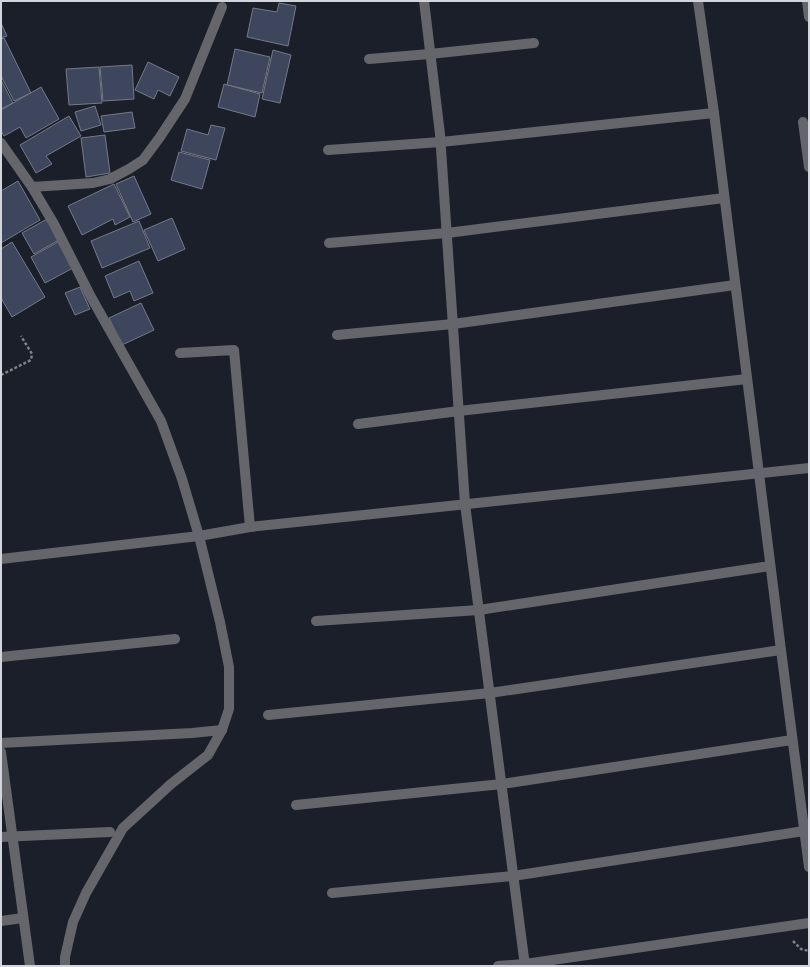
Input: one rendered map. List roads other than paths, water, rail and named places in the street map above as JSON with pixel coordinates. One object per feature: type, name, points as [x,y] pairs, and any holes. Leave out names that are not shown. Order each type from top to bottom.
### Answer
[{"type":"street","points":[[424,1],[441,142],[465,504],[525,965]]},
{"type":"street","points":[[698,1],[714,114],[809,867]]},
{"type":"street","points":[[807,1],[809,17]]},
{"type":"street","points":[[32,187],[93,183],[110,179],[143,160],[185,99],[222,7]]},
{"type":"street","points":[[369,58],[430,54],[534,43]]},
{"type":"street","points":[[328,150],[441,142],[714,114]]},
{"type":"street","points":[[803,122],[809,167]]},
{"type":"street","points":[[1,143],[32,187],[54,224],[91,297],[161,421],[182,479],[199,536],[220,622],[229,667],[229,709],[222,730],[208,755],[171,784],[123,828],[86,893],[73,922],[65,966]]},
{"type":"street","points":[[328,243],[447,232],[724,198]]},
{"type":"street","points":[[337,334],[453,324],[735,284]]},
{"type":"street","points":[[180,353],[234,350],[250,527]]},
{"type":"street","points":[[358,424],[459,411],[747,379]]},
{"type":"street","points":[[1,559],[199,536],[250,527],[809,468]]},
{"type":"street","points":[[316,621],[479,610],[770,566]]},
{"type":"street","points":[[1,657],[175,639]]},
{"type":"street","points":[[268,715],[490,693],[781,650]]},
{"type":"street","points":[[1,743],[222,730]]},
{"type":"street","points":[[296,805],[502,784],[792,740]]},
{"type":"street","points":[[1,752],[30,966]]},
{"type":"street","points":[[332,893],[514,876],[804,831]]},
{"type":"street","points":[[1,837],[110,832]]},
{"type":"street","points":[[1,921],[23,918]]},
{"type":"street","points":[[498,966],[525,965],[809,923]]}]
